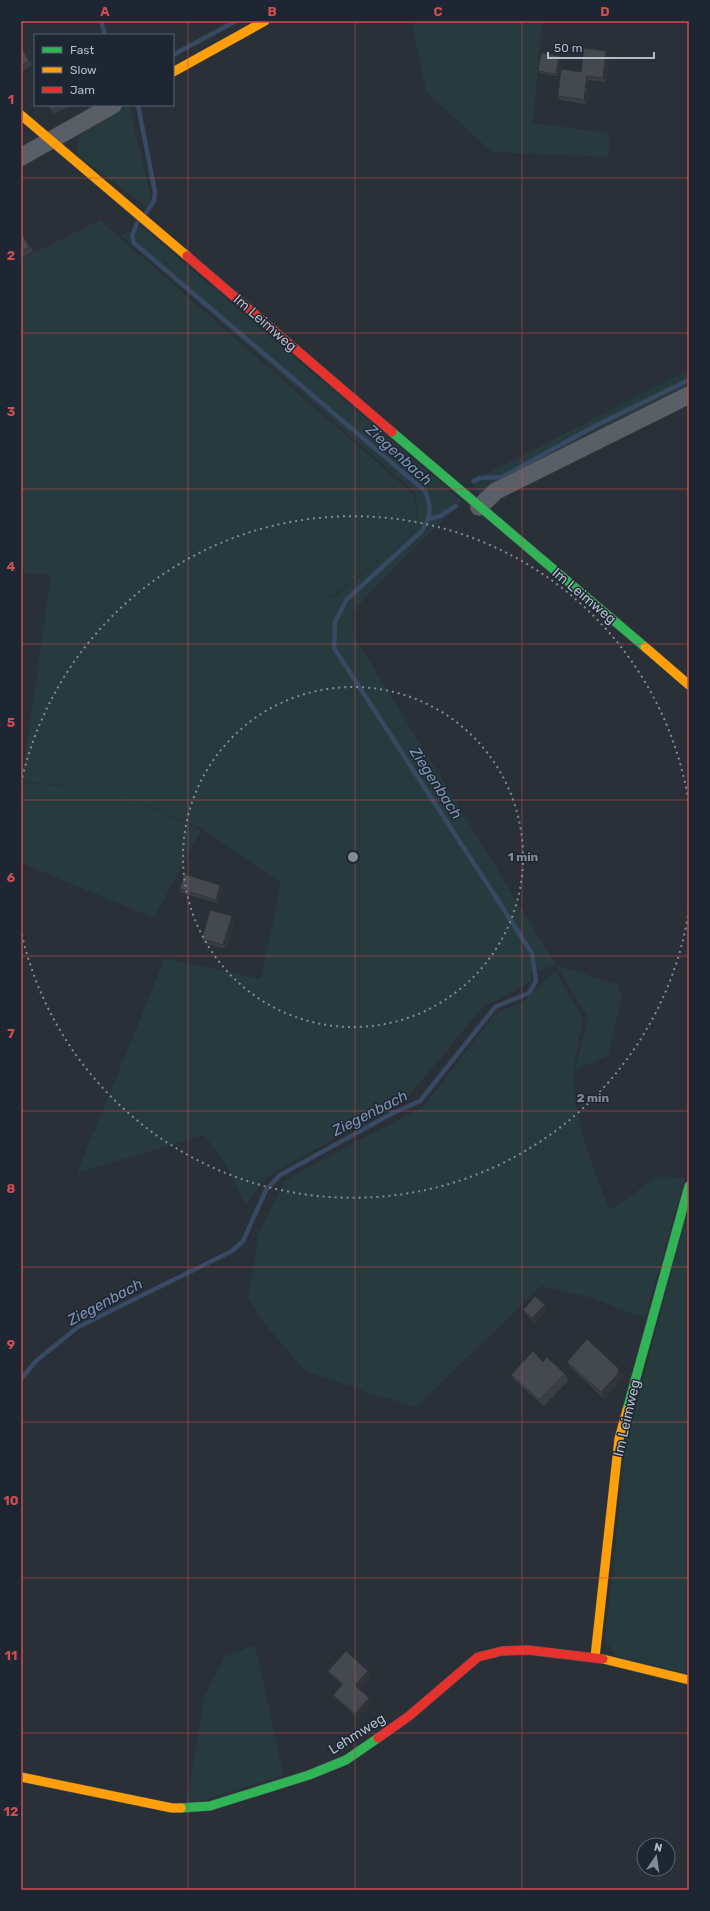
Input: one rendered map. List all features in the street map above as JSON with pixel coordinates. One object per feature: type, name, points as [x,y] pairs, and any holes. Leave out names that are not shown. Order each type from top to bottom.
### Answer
[{"type":"street","points":[[174,71],[265,21]]},
{"type":"street","points":[[21,157],[111,106]]},
{"type":"street","name":"Im Leimweg","points":[[21,115],[689,685]]},
{"type":"street","points":[[479,507],[496,492],[689,395]]},
{"type":"street","name":"Im Leimweg","points":[[595,1657],[608,1551],[619,1439],[689,1186]]},
{"type":"street","name":"Lehmweg","points":[[21,1777],[172,1808],[210,1806],[309,1776],[346,1760],[409,1716],[478,1658],[502,1651],[528,1650],[595,1657],[689,1680]]},
{"type":"green space","points":[[411,21],[542,21],[533,123],[610,133],[608,157],[492,152],[427,93]]},
{"type":"green space","points":[[129,106],[152,201],[147,207],[77,155],[79,135]]},
{"type":"green space","points":[[100,220],[414,495],[418,527],[416,493],[121,235],[142,227],[462,501],[369,593],[353,613],[354,636],[556,965],[531,972],[531,982],[482,1008],[407,1098],[267,1177],[245,1205],[225,1163],[204,1135],[77,1173],[165,958],[261,979],[281,883],[202,829],[117,792],[22,781],[51,575],[21,573],[21,259]],"holes":[[[418,530],[336,595],[315,599],[335,594]]]},
{"type":"green space","points":[[689,370],[689,388],[480,494],[470,482]]},
{"type":"green space","points":[[21,782],[116,792],[201,830],[154,918],[21,863]]},
{"type":"green space","points":[[556,965],[617,984],[622,997],[608,1056],[575,1069],[588,1018]]},
{"type":"green space","points":[[555,971],[583,1018],[574,1069],[576,1104],[584,1141],[610,1210],[659,1176],[685,1178],[645,1318],[588,1297],[541,1286],[416,1407],[375,1395],[305,1371],[259,1317],[248,1296],[258,1234],[285,1180],[424,1106],[495,1014],[522,1002]]},
{"type":"green space","points":[[689,1206],[689,1674],[616,1656],[605,1640],[626,1442]]},
{"type":"green space","points":[[255,1645],[284,1776],[186,1805],[205,1695],[225,1656]]},
{"type":"building","points":[[21,47],[29,61],[21,66]]},
{"type":"building","points":[[584,48],[606,51],[603,78],[587,76],[584,100],[558,96],[561,69],[581,72]]},
{"type":"building","points":[[541,53],[559,56],[556,74],[538,71]]},
{"type":"building","points":[[49,106],[58,106],[51,110]]},
{"type":"building","points":[[23,236],[29,247],[21,252],[21,237]]},
{"type":"building","points":[[184,874],[220,885],[216,900],[180,889]]},
{"type":"building","points":[[210,910],[232,916],[223,945],[202,939]]},
{"type":"building","points":[[535,1296],[545,1305],[532,1318],[523,1310]]},
{"type":"building","points":[[587,1339],[619,1369],[618,1374],[601,1392],[567,1362]]},
{"type":"building","points":[[533,1351],[543,1362],[547,1357],[565,1374],[539,1400],[511,1375]]},
{"type":"building","points":[[346,1651],[368,1671],[355,1685],[369,1698],[355,1714],[333,1695],[343,1684],[328,1671]]},
{"type":"waterway","name":"Ziegenbach","points":[[101,21],[105,34]]},
{"type":"waterway","points":[[174,54],[236,21]]},
{"type":"waterway","name":"Ziegenbach","points":[[138,106],[155,192],[154,201],[146,213]]},
{"type":"waterway","name":"Ziegenbach","points":[[21,1379],[36,1361],[78,1327],[232,1251],[243,1241],[266,1190],[280,1175],[393,1113],[420,1101],[495,1007],[529,993],[536,981],[532,953],[334,648],[335,622],[347,599],[422,531],[430,511],[430,506],[425,491],[134,243],[132,236],[137,223]]},
{"type":"waterway","points":[[474,481],[480,478],[502,477],[595,426],[689,380]]},
{"type":"waterway","points":[[429,519],[440,516],[456,506]]},
{"type":"traffic: fast","points":[[392,432],[645,647]]},
{"type":"traffic: fast","points":[[627,1410],[689,1186]]},
{"type":"traffic: fast","points":[[181,1808],[210,1806],[309,1775],[346,1760],[378,1738]]},
{"type":"traffic: slow","points":[[174,71],[265,21]]},
{"type":"traffic: slow","points":[[21,115],[187,256]]},
{"type":"traffic: slow","points":[[645,647],[689,685]]},
{"type":"traffic: slow","points":[[595,1657],[619,1439],[627,1410]]},
{"type":"traffic: slow","points":[[603,1659],[689,1680]]},
{"type":"traffic: slow","points":[[21,1777],[172,1808],[181,1808]]},
{"type":"traffic: jam","points":[[187,256],[392,432]]},
{"type":"traffic: jam","points":[[378,1738],[409,1716],[478,1657],[502,1651],[528,1650],[603,1659]]}]
